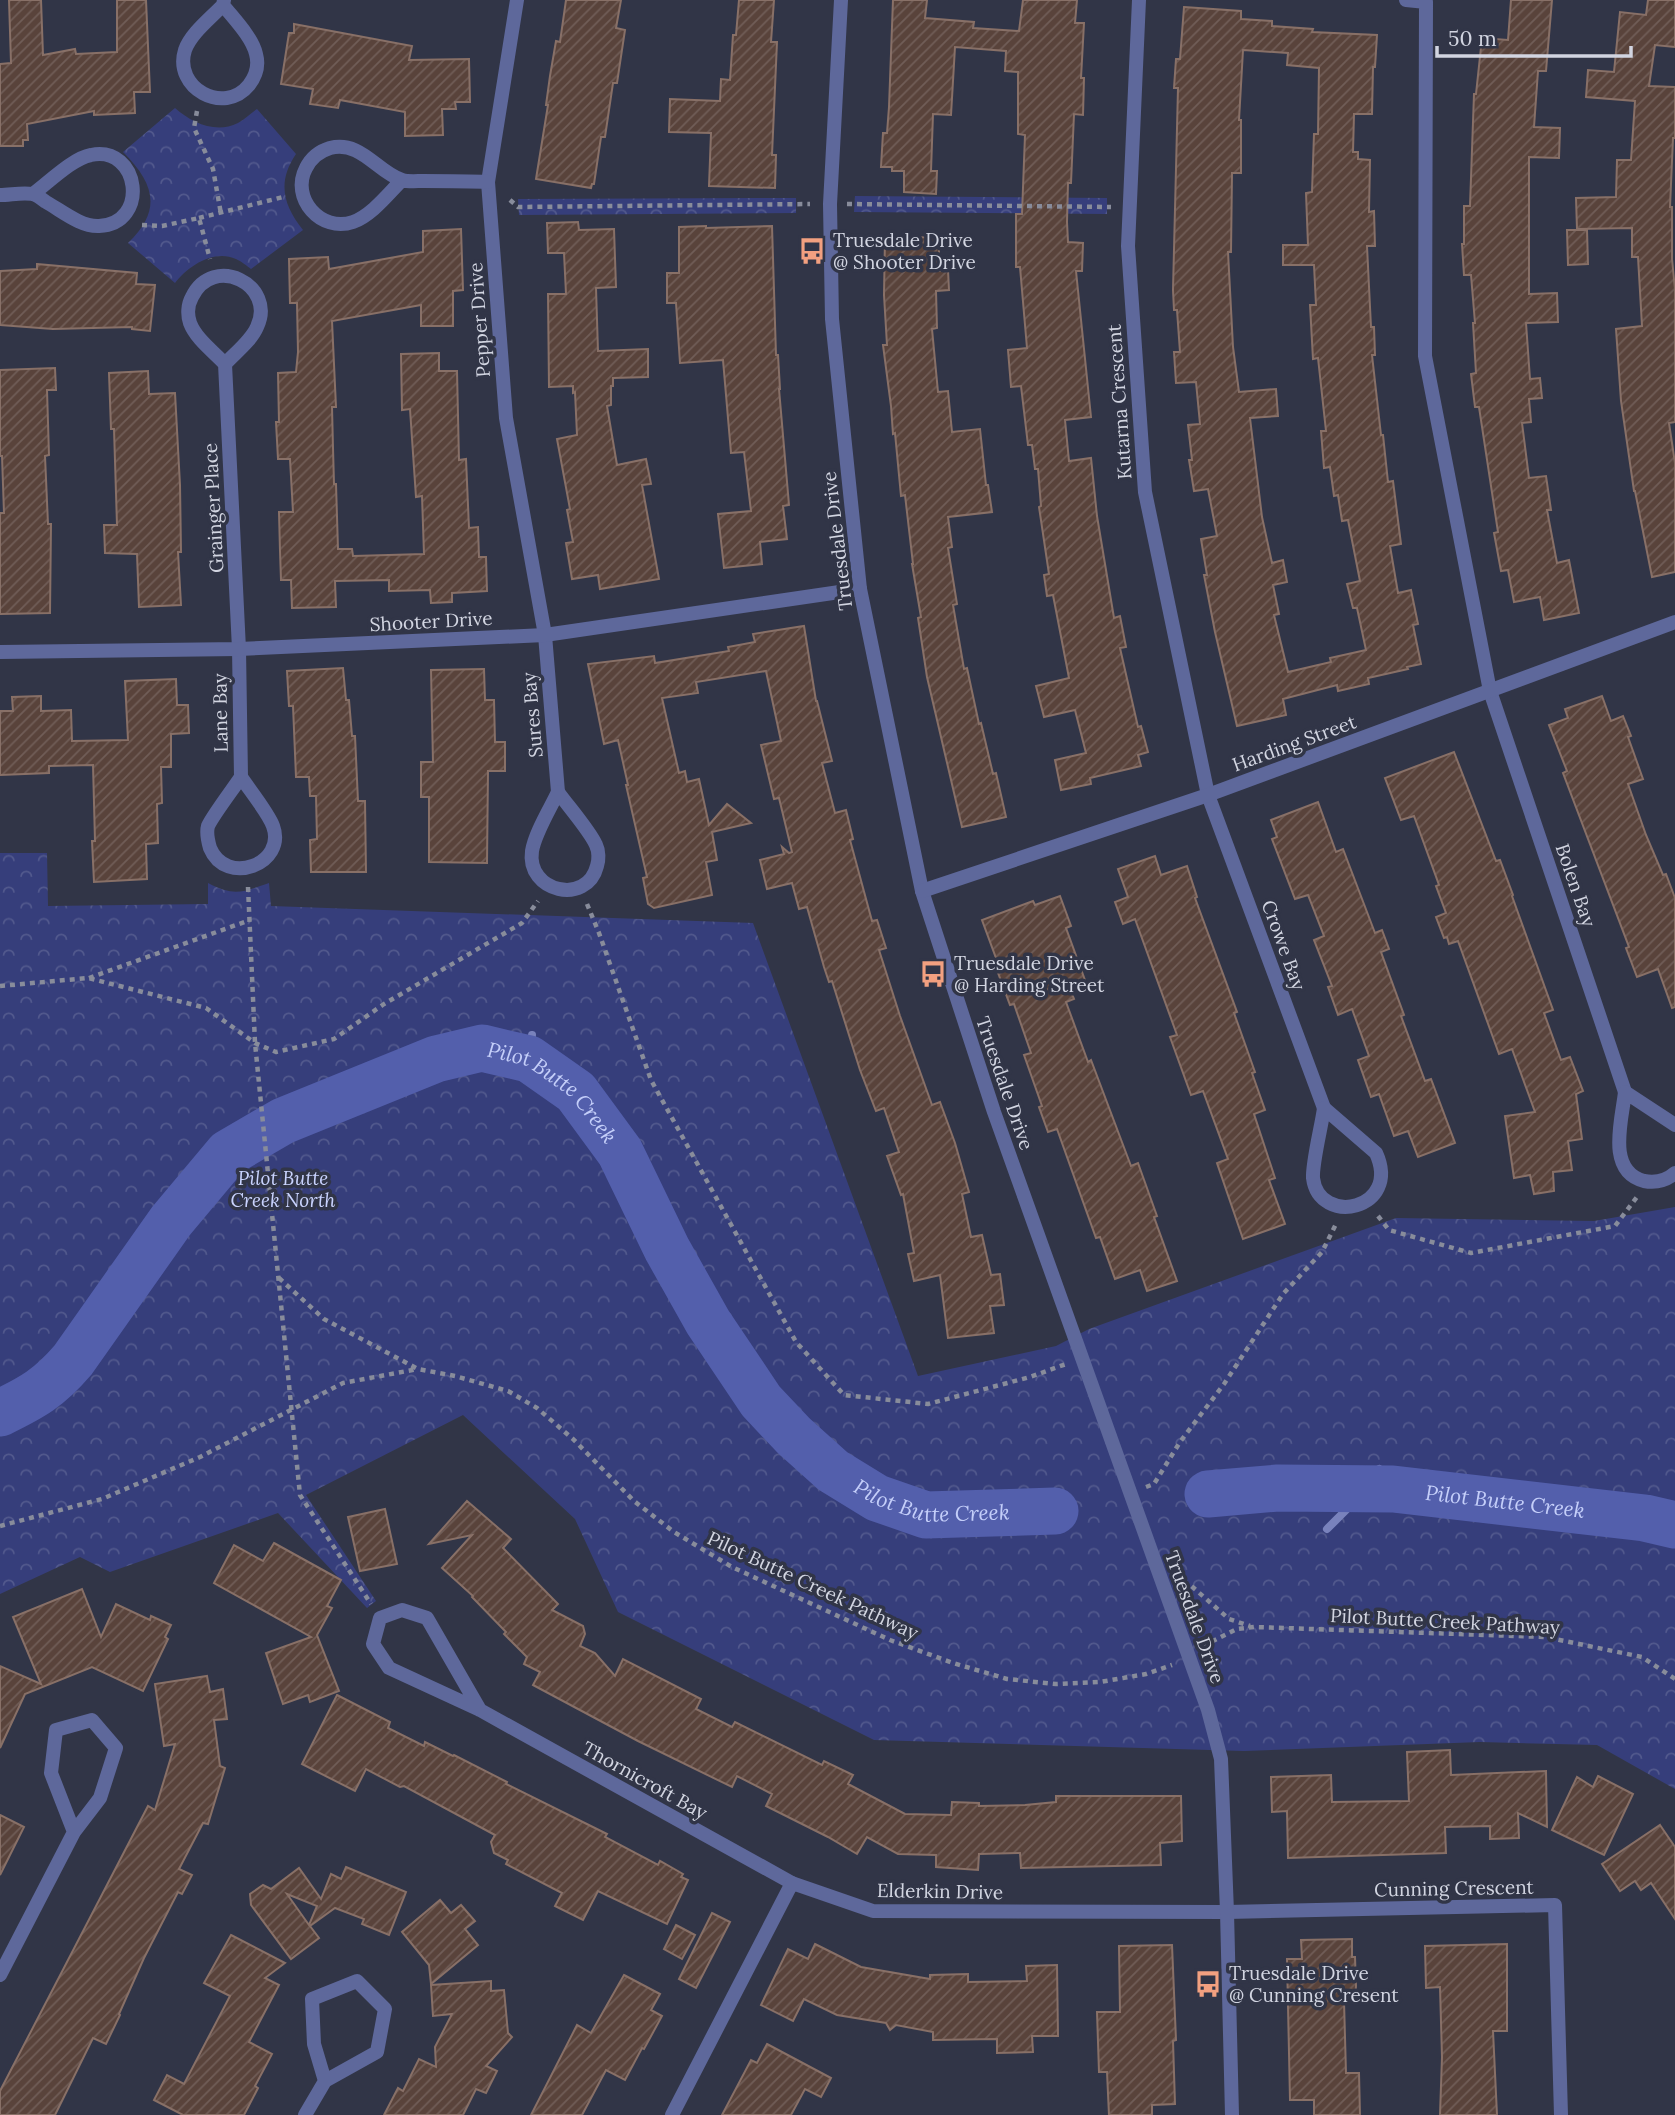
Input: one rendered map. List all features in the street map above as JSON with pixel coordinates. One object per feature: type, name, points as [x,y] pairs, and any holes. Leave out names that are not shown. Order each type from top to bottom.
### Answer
[{"type":"street","name":"Pepper Drive","points":[[517,0],[488,182],[506,418],[545,635]]},
{"type":"street","name":"Truesdale Drive","points":[[841,0],[830,204],[832,319],[860,589],[922,891],[994,1112],[1208,1710],[1221,1759],[1232,2115]]},
{"type":"street","name":"Kutarna Crescent","points":[[1139,0],[1128,246],[1145,492],[1208,795]]},
{"type":"street","points":[[1406,0],[1426,2],[1425,356],[1490,691]]},
{"type":"street","points":[[224,2],[253,45],[257,69],[245,90],[223,99],[211,98],[190,84],[183,61],[192,38],[224,2]]},
{"type":"street","points":[[402,180],[363,217],[338,224],[325,221],[314,214],[306,204],[302,191],[302,178],[306,167],[324,150],[336,147],[359,152],[402,180],[488,182]]},
{"type":"street","points":[[0,195],[33,194],[86,225],[99,227],[110,224],[129,209],[134,186],[124,165],[103,154],[80,159],[33,194]]},
{"type":"street","points":[[226,275],[248,284],[256,294],[260,305],[260,318],[256,329],[225,364],[196,333],[188,312],[190,300],[204,282],[214,276],[226,275]]},
{"type":"street","name":"Grainger Place","points":[[225,364],[239,649]]},
{"type":"street","name":"Shooter Drive","points":[[0,652],[239,649],[545,635],[860,589]]},
{"type":"street","name":"Harding Street","points":[[922,891],[1208,795],[1675,622]]},
{"type":"street","name":"Sures Bay","points":[[545,635],[558,792]]},
{"type":"street","name":"Lane Bay","points":[[239,649],[241,777],[274,827],[275,838],[266,858],[247,869],[225,865],[216,858],[207,838],[208,827],[241,777]]},
{"type":"street","name":"Bolen Bay","points":[[1490,691],[1625,1092],[1618,1152],[1628,1172],[1637,1179],[1648,1182]]},
{"type":"street","points":[[558,792],[597,845],[596,872],[589,881],[569,891],[548,886],[539,879],[531,858],[532,847],[558,792]]},
{"type":"street","name":"Crowe Bay","points":[[1208,795],[1324,1108],[1376,1153],[1381,1163],[1380,1185],[1367,1202]]},
{"type":"street","points":[[1625,1092],[1675,1125]]},
{"type":"street","name":"Crowe Bay","points":[[1324,1108],[1313,1176],[1316,1188],[1323,1198],[1345,1208]]},
{"type":"street","points":[[1648,1182],[1660,1181],[1675,1173]]},
{"type":"street","points":[[1345,1208],[1367,1202]]},
{"type":"street","points":[[380,1618],[402,1610],[427,1618],[480,1710]]},
{"type":"street","name":"Thornicroft Bay","points":[[380,1618],[373,1644],[389,1668],[480,1710],[792,1883]]},
{"type":"street","points":[[0,1975],[74,1832],[100,1798],[116,1748],[92,1720],[56,1730],[51,1773],[74,1832]]},
{"type":"street","points":[[672,2115],[792,1883]]},
{"type":"street","name":"Elderkin Drive","points":[[792,1883],[873,1911],[1227,1912]]},
{"type":"street","name":"Cunning Crescent","points":[[1227,1912],[1555,1905],[1562,2115]]},
{"type":"street","points":[[304,2115],[325,2081],[377,2052],[385,2009],[357,1981],[313,1999],[314,2044],[325,2081]]},
{"type":"path","points":[[200,92],[194,128],[213,169],[221,214]]},
{"type":"path","points":[[488,182],[518,207],[796,204]]},
{"type":"path","points":[[120,218],[141,225],[162,226],[221,214],[302,191]]},
{"type":"path","points":[[854,204],[1129,207]]},
{"type":"path","points":[[199,219],[214,276]]},
{"type":"path","points":[[247,869],[255,1043],[300,1495],[380,1618]]},
{"type":"path","points":[[88,978],[206,1008],[255,1043],[276,1052],[334,1039],[384,1004],[522,923],[548,886]]},
{"type":"path","points":[[580,887],[599,933],[650,1080],[796,1342],[844,1395],[928,1404],[1030,1377],[1082,1358]]},
{"type":"path","points":[[0,986],[88,978],[250,920]]},
{"type":"path","points":[[1367,1202],[1390,1230],[1471,1253],[1615,1226],[1648,1182]]},
{"type":"path","points":[[1130,1492],[1154,1484],[1283,1294],[1322,1252],[1345,1208]]},
{"type":"path","name":"Pilot Butte Creek Pathway","points":[[279,1278],[324,1319],[418,1369],[508,1391],[537,1408],[573,1439],[634,1501],[674,1532],[732,1567],[890,1640],[1007,1679],[1056,1684],[1100,1682],[1166,1668]]},
{"type":"path","points":[[0,1526],[102,1499],[200,1457],[342,1383],[418,1369]]},
{"type":"path","points":[[1165,1590],[1188,1583],[1229,1619],[1254,1627]]},
{"type":"path","name":"Pilot Butte Creek Pathway","points":[[1209,1642],[1237,1629],[1254,1627],[1545,1637],[1642,1657],[1675,1679]]},
{"type":"green space","points":[[175,108],[197,122],[213,127],[238,123],[257,109],[296,154],[286,174],[285,193],[291,212],[303,230],[251,269],[238,260],[219,256],[194,265],[175,283],[128,243],[146,219],[150,197],[142,175],[123,152]]},
{"type":"green space","points":[[855,196],[1107,198],[1107,214],[854,212]]},
{"type":"green space","points":[[796,198],[796,213],[519,215],[518,199]]},
{"type":"green space","name":"Pilot Butte Creek North","points":[[0,853],[47,853],[48,906],[208,904],[208,883],[238,892],[269,883],[271,906],[753,923],[918,1376],[1056,1346],[1089,1329],[1396,1218],[1594,1221],[1675,1207],[1675,1789],[1597,1745],[1480,1742],[1244,1751],[874,1740],[618,1612],[575,1519],[463,1415],[306,1495],[376,1601],[367,1608],[278,1513],[110,1572],[80,1557],[0,1594]]},
{"type":"building","points":[[9,0],[41,0],[43,55],[75,49],[76,54],[117,52],[117,0],[146,0],[150,92],[134,92],[135,113],[94,115],[94,111],[27,124],[28,140],[23,140],[23,146],[0,146],[0,64],[11,63]]},
{"type":"building","points":[[566,0],[621,0],[616,28],[625,30],[617,83],[613,83],[605,137],[601,137],[594,184],[591,188],[536,179],[550,76],[556,41],[560,42]]},
{"type":"building","points":[[739,0],[774,0],[771,42],[777,42],[772,155],[776,155],[775,188],[709,186],[711,133],[669,132],[670,99],[720,101],[721,79],[730,80]]},
{"type":"building","points":[[893,0],[927,0],[925,18],[974,22],[973,28],[1019,31],[1023,0],[1077,0],[1075,23],[1084,23],[1081,78],[1084,78],[1083,115],[1074,114],[1067,222],[1068,242],[1083,243],[1082,271],[1076,271],[1091,417],[1065,420],[1069,461],[1091,458],[1097,516],[1114,618],[1120,616],[1126,647],[1120,648],[1138,727],[1141,726],[1148,752],[1138,755],[1141,766],[1090,778],[1091,784],[1061,790],[1055,760],[1086,753],[1075,710],[1044,717],[1036,686],[1069,678],[1053,595],[1047,596],[1044,575],[1049,574],[1039,507],[1038,469],[1035,469],[1032,445],[1028,445],[1021,386],[1011,387],[1008,350],[1027,348],[1020,267],[1016,267],[1016,214],[1022,214],[1025,135],[1018,134],[1018,72],[1005,71],[1006,51],[955,47],[951,115],[933,114],[931,171],[937,171],[936,194],[904,192],[904,171],[881,167],[883,133],[887,133],[889,107]]},
{"type":"building","points":[[1511,0],[1552,0],[1546,71],[1538,71],[1534,127],[1560,128],[1559,158],[1529,157],[1529,294],[1557,293],[1558,322],[1526,323],[1530,379],[1540,378],[1542,398],[1529,399],[1531,422],[1522,423],[1529,478],[1546,476],[1551,510],[1547,510],[1557,563],[1569,560],[1579,613],[1544,620],[1540,597],[1514,602],[1508,570],[1501,571],[1494,533],[1498,532],[1479,407],[1475,407],[1471,374],[1476,373],[1475,323],[1471,275],[1464,275],[1462,244],[1464,206],[1470,206],[1474,94],[1482,38],[1508,40]]},
{"type":"building","points":[[1648,0],[1675,0],[1675,47],[1655,45],[1649,86],[1675,87],[1675,138],[1670,207],[1675,289],[1675,422],[1669,423],[1675,463],[1675,572],[1652,577],[1634,491],[1621,401],[1616,329],[1642,326],[1638,257],[1632,257],[1632,228],[1577,229],[1576,198],[1616,197],[1617,160],[1631,160],[1635,101],[1586,97],[1588,70],[1614,72],[1620,12],[1646,15]]},
{"type":"building","points":[[1184,7],[1241,11],[1241,19],[1272,21],[1272,26],[1313,29],[1312,32],[1377,35],[1372,114],[1354,114],[1353,152],[1358,152],[1358,159],[1370,160],[1369,212],[1374,211],[1375,246],[1367,246],[1371,327],[1374,327],[1375,355],[1372,355],[1388,482],[1393,481],[1401,544],[1390,546],[1398,593],[1411,590],[1418,624],[1413,625],[1421,664],[1368,678],[1369,684],[1338,691],[1337,685],[1283,699],[1286,715],[1237,726],[1204,575],[1207,575],[1201,539],[1217,536],[1208,489],[1194,491],[1189,460],[1192,460],[1188,425],[1200,424],[1196,382],[1176,383],[1174,352],[1180,352],[1173,290],[1178,88],[1174,88],[1176,59],[1180,59]],"holes":[[[1243,50],[1288,53],[1287,65],[1319,68],[1318,134],[1314,134],[1312,192],[1306,193],[1308,245],[1283,245],[1283,265],[1314,265],[1316,305],[1310,305],[1313,359],[1318,358],[1326,431],[1321,431],[1324,468],[1330,467],[1334,496],[1338,495],[1342,521],[1348,520],[1360,581],[1347,584],[1353,608],[1357,608],[1366,650],[1288,672],[1274,615],[1279,614],[1273,585],[1287,582],[1283,560],[1272,563],[1262,517],[1250,418],[1278,416],[1276,389],[1239,392],[1233,347],[1228,252],[1231,252],[1232,173],[1241,173],[1239,120]]]},
{"type":"building","points":[[294,24],[412,46],[409,60],[469,59],[470,102],[455,102],[456,109],[442,109],[443,135],[405,136],[405,112],[340,100],[338,108],[310,104],[313,89],[281,84],[289,33],[294,33]]},
{"type":"building","points":[[578,222],[579,230],[614,229],[616,287],[596,288],[598,351],[648,349],[648,377],[613,378],[611,405],[607,406],[617,465],[646,459],[651,484],[642,485],[659,579],[600,589],[598,575],[572,579],[566,543],[573,542],[567,510],[570,509],[557,439],[577,435],[575,392],[573,393],[573,386],[549,387],[548,294],[566,294],[564,253],[548,253],[547,223]]},
{"type":"building","points":[[772,226],[776,355],[789,505],[783,506],[787,539],[760,542],[762,564],[724,568],[718,514],[751,511],[744,452],[731,453],[723,360],[680,363],[676,303],[667,303],[667,273],[679,273],[679,227]]},
{"type":"building","points":[[461,229],[463,290],[453,291],[453,326],[421,326],[421,305],[332,321],[336,407],[332,407],[333,448],[338,549],[352,549],[353,556],[424,554],[422,496],[416,497],[410,409],[402,410],[401,354],[439,353],[439,371],[457,371],[459,460],[466,459],[469,528],[478,527],[479,557],[486,557],[487,591],[452,593],[452,602],[431,603],[430,590],[389,591],[389,580],[335,581],[336,607],[292,608],[291,580],[281,580],[279,512],[293,512],[290,459],[278,459],[276,422],[279,422],[278,373],[296,372],[298,352],[297,303],[290,303],[289,259],[328,257],[329,269],[423,252],[423,231]]},
{"type":"building","points":[[1567,230],[1587,230],[1588,264],[1568,265]]},
{"type":"building","points":[[939,237],[939,271],[948,270],[949,290],[936,291],[937,328],[932,329],[938,392],[948,391],[952,432],[980,429],[992,512],[948,517],[952,547],[948,548],[957,604],[953,605],[964,669],[967,668],[979,724],[981,723],[993,774],[996,773],[1006,817],[962,827],[927,677],[905,495],[901,496],[883,345],[887,345],[885,238]]},
{"type":"building","points":[[37,264],[137,273],[136,284],[155,285],[150,331],[132,327],[53,329],[0,325],[0,271],[37,269]]},
{"type":"building","points":[[55,368],[56,390],[47,390],[49,455],[45,456],[48,524],[51,524],[50,613],[0,614],[0,513],[4,513],[0,456],[0,370]]},
{"type":"building","points":[[148,371],[149,394],[175,393],[180,485],[181,552],[178,552],[181,605],[139,607],[137,554],[105,553],[104,525],[117,525],[109,373]]},
{"type":"building","points":[[804,626],[816,701],[832,761],[822,763],[835,813],[846,810],[853,839],[850,840],[872,921],[877,920],[886,948],[879,950],[900,1016],[932,1105],[940,1102],[955,1143],[969,1192],[962,1194],[971,1237],[982,1235],[991,1275],[1000,1274],[1004,1305],[990,1306],[994,1333],[948,1338],[940,1275],[914,1281],[908,1254],[914,1253],[903,1194],[901,1195],[887,1156],[899,1152],[884,1108],[876,1111],[860,1070],[832,981],[829,982],[824,967],[807,907],[799,909],[792,883],[767,889],[760,860],[784,854],[782,847],[789,853],[792,852],[779,798],[774,799],[761,745],[781,741],[766,671],[696,682],[698,693],[662,698],[679,773],[685,771],[687,782],[699,779],[709,825],[727,804],[751,823],[712,832],[717,860],[706,862],[712,895],[654,908],[648,904],[643,878],[647,877],[618,740],[604,744],[588,664],[654,656],[655,663],[729,651],[728,647],[755,642],[753,634]]},
{"type":"building","points":[[343,668],[352,736],[355,736],[358,801],[365,801],[366,872],[311,872],[310,840],[317,839],[316,796],[310,796],[309,777],[296,777],[293,706],[289,706],[287,671]]},
{"type":"building","points":[[484,669],[485,700],[494,700],[495,742],[505,742],[505,771],[488,771],[487,863],[429,862],[429,797],[421,797],[421,762],[433,762],[431,670]]},
{"type":"building","points":[[176,679],[177,705],[188,705],[189,733],[171,734],[171,767],[161,767],[162,803],[157,804],[158,843],[146,844],[147,879],[94,882],[93,765],[49,766],[49,773],[0,775],[0,711],[13,711],[12,697],[41,696],[41,711],[71,710],[72,741],[128,740],[125,681]]},
{"type":"building","points":[[1602,696],[1611,721],[1623,716],[1631,736],[1628,737],[1643,779],[1628,784],[1646,835],[1675,898],[1675,1007],[1672,1008],[1658,969],[1637,977],[1626,948],[1629,947],[1563,773],[1567,771],[1549,725],[1568,718],[1565,709]]},
{"type":"building","points":[[1454,752],[1496,861],[1500,860],[1553,1010],[1544,1013],[1561,1060],[1570,1057],[1583,1091],[1576,1094],[1582,1139],[1568,1141],[1572,1170],[1553,1172],[1554,1191],[1534,1194],[1530,1175],[1514,1178],[1505,1116],[1535,1112],[1512,1049],[1499,1054],[1458,941],[1449,944],[1447,937],[1444,938],[1436,917],[1446,913],[1436,886],[1439,885],[1414,816],[1401,820],[1385,778]]},
{"type":"building","points":[[1318,802],[1336,852],[1343,849],[1375,933],[1382,930],[1389,949],[1381,952],[1404,1015],[1401,1016],[1425,1081],[1431,1079],[1455,1143],[1418,1157],[1408,1131],[1394,1136],[1379,1094],[1371,1097],[1358,1060],[1369,1056],[1352,1009],[1338,1015],[1328,987],[1332,986],[1314,940],[1324,936],[1308,895],[1295,899],[1272,839],[1277,837],[1271,820]]},
{"type":"building","points":[[1155,856],[1161,875],[1187,866],[1197,897],[1195,898],[1237,1012],[1234,1013],[1265,1110],[1254,1114],[1275,1178],[1269,1180],[1285,1224],[1243,1239],[1217,1163],[1228,1159],[1203,1091],[1191,1095],[1170,1037],[1177,1035],[1135,919],[1123,924],[1115,902],[1128,897],[1118,869]]},
{"type":"building","points":[[1060,896],[1071,926],[1066,928],[1086,983],[1070,989],[1074,999],[1066,1002],[1131,1166],[1138,1163],[1177,1281],[1147,1291],[1140,1270],[1115,1279],[1100,1237],[1096,1238],[1057,1129],[1048,1132],[1024,1055],[1031,1053],[1014,1004],[1010,1005],[997,970],[1000,969],[982,920],[1033,901],[1035,905]]},
{"type":"building","points":[[467,1501],[511,1539],[503,1548],[558,1604],[552,1610],[583,1626],[585,1634],[580,1646],[595,1653],[615,1676],[623,1659],[701,1699],[696,1709],[732,1727],[735,1722],[822,1765],[824,1761],[853,1775],[848,1784],[905,1814],[951,1815],[952,1802],[979,1803],[979,1806],[1025,1805],[1056,1802],[1056,1796],[1181,1796],[1182,1841],[1160,1843],[1161,1865],[1021,1868],[1020,1853],[979,1854],[978,1870],[936,1867],[936,1855],[898,1854],[867,1837],[857,1854],[766,1806],[772,1794],[737,1776],[732,1787],[533,1685],[540,1672],[524,1664],[527,1657],[504,1634],[506,1632],[473,1596],[442,1568],[472,1535],[429,1544]]},
{"type":"building","points":[[385,1509],[397,1564],[360,1571],[348,1517]]},
{"type":"building","points":[[274,1543],[341,1580],[327,1606],[332,1608],[317,1635],[339,1691],[310,1702],[308,1695],[283,1704],[266,1653],[311,1637],[214,1583],[234,1545],[263,1561]]},
{"type":"building","points":[[82,1589],[101,1637],[116,1604],[150,1620],[151,1616],[171,1625],[165,1637],[168,1639],[143,1691],[92,1667],[25,1694],[0,1748],[0,1666],[41,1684],[13,1617]]},
{"type":"building","points":[[207,1676],[210,1692],[223,1689],[227,1719],[214,1720],[220,1766],[225,1768],[208,1824],[203,1823],[179,1869],[192,1875],[182,1894],[178,1892],[144,1958],[106,2044],[93,2038],[55,2115],[0,2115],[0,2091],[148,1806],[155,1810],[175,1744],[164,1746],[155,1684]]},
{"type":"building","points":[[337,1695],[390,1722],[388,1728],[424,1746],[425,1742],[454,1755],[607,1834],[605,1837],[658,1865],[660,1861],[683,1874],[681,1877],[688,1880],[667,1924],[598,1891],[583,1920],[555,1906],[562,1893],[506,1864],[508,1860],[494,1853],[491,1842],[495,1835],[404,1786],[400,1787],[366,1769],[355,1791],[302,1764]]},
{"type":"building","points":[[1450,1750],[1451,1775],[1546,1771],[1547,1827],[1518,1813],[1519,1838],[1490,1839],[1490,1826],[1445,1827],[1446,1853],[1288,1858],[1287,1811],[1272,1812],[1271,1777],[1331,1775],[1332,1802],[1409,1801],[1407,1752]]},
{"type":"building","points":[[1598,1776],[1633,1794],[1604,1855],[1552,1830],[1577,1777],[1593,1787]]},
{"type":"building","points":[[0,1815],[24,1827],[0,1875]]},
{"type":"building","points":[[1660,1825],[1675,1847],[1675,1919],[1651,1883],[1641,1890],[1635,1881],[1620,1891],[1602,1864]]},
{"type":"building","points":[[346,1867],[406,1892],[389,1935],[362,1924],[364,1919],[335,1908],[310,1926],[319,1938],[291,1959],[251,1905],[250,1894],[263,1885],[271,1889],[299,1868],[321,1899],[331,1874],[341,1879]],"holes":[[[287,1894],[317,1906],[309,1925]]]},
{"type":"building","points":[[440,1900],[451,1913],[461,1905],[475,1921],[465,1929],[478,1945],[431,1984],[429,1965],[402,1932]]},
{"type":"building","points":[[712,1913],[730,1922],[696,1988],[679,1979]]},
{"type":"building","points":[[676,1925],[695,1935],[682,1959],[664,1949]]},
{"type":"building","points":[[231,1935],[285,1963],[265,1978],[279,1985],[249,2042],[272,2054],[255,2086],[258,2088],[244,2115],[183,2115],[154,2100],[167,2075],[184,2084],[230,1996],[204,1983]]},
{"type":"building","points":[[1352,1939],[1356,1986],[1355,2001],[1344,2001],[1346,2073],[1359,2073],[1360,2115],[1314,2115],[1314,2100],[1290,2100],[1287,1959],[1302,1959],[1301,1940]]},
{"type":"building","points":[[815,1944],[861,1967],[930,1979],[930,1975],[968,1974],[968,1982],[1027,1981],[1026,1966],[1057,1965],[1058,2036],[1032,2036],[1033,2052],[997,2053],[997,2039],[933,2040],[933,2032],[896,2025],[890,2030],[886,2023],[837,2015],[804,1999],[793,2021],[761,2005],[788,1949],[808,1959]]},
{"type":"building","points":[[1507,1944],[1507,2031],[1493,2031],[1497,2115],[1440,2115],[1440,1987],[1426,1988],[1425,1946]]},
{"type":"building","points":[[1172,1945],[1176,2040],[1173,2041],[1175,2104],[1152,2105],[1152,2115],[1109,2115],[1107,2072],[1099,2072],[1097,2012],[1120,2012],[1119,1946]]},
{"type":"building","points":[[624,1975],[660,1994],[651,2010],[662,2016],[625,2080],[606,2070],[582,2115],[531,2115],[577,2025],[591,2033]]},
{"type":"building","points":[[491,1981],[491,1991],[504,1990],[508,2033],[512,2037],[486,2066],[497,2071],[486,2093],[476,2089],[463,2115],[384,2115],[398,2088],[403,2091],[419,2059],[436,2067],[435,2047],[452,2014],[433,2016],[431,1985]]},
{"type":"building","points":[[767,2044],[831,2078],[821,2097],[805,2089],[791,2115],[722,2115],[751,2060],[757,2063]]},
{"type":"waterway","points":[[532,1035],[530,1049],[535,1063]]},
{"type":"waterway","name":"Pilot Butte Creek","points":[[0,1413],[40,1391],[73,1360],[171,1221],[228,1153],[283,1121],[436,1059],[482,1048],[529,1059],[576,1092],[620,1152],[667,1249],[708,1322],[761,1401],[833,1471],[877,1498],[926,1515],[1055,1511]]},
{"type":"waterway","points":[[1379,1469],[1393,1489]]},
{"type":"waterway","name":"Pilot Butte Creek","points":[[1208,1494],[1278,1488],[1393,1489],[1645,1518],[1675,1525]]},
{"type":"waterway","points":[[1327,1529],[1350,1506],[1378,1488]]},
{"type":"place","name":"Truesdale Drive @ Shooter Drive","points":[[812,251]]},
{"type":"place","name":"Truesdale Drive @ Harding Street","points":[[933,974]]},
{"type":"place","name":"Truesdale Drive @ Cunning Cresent","points":[[1208,1984]]}]
